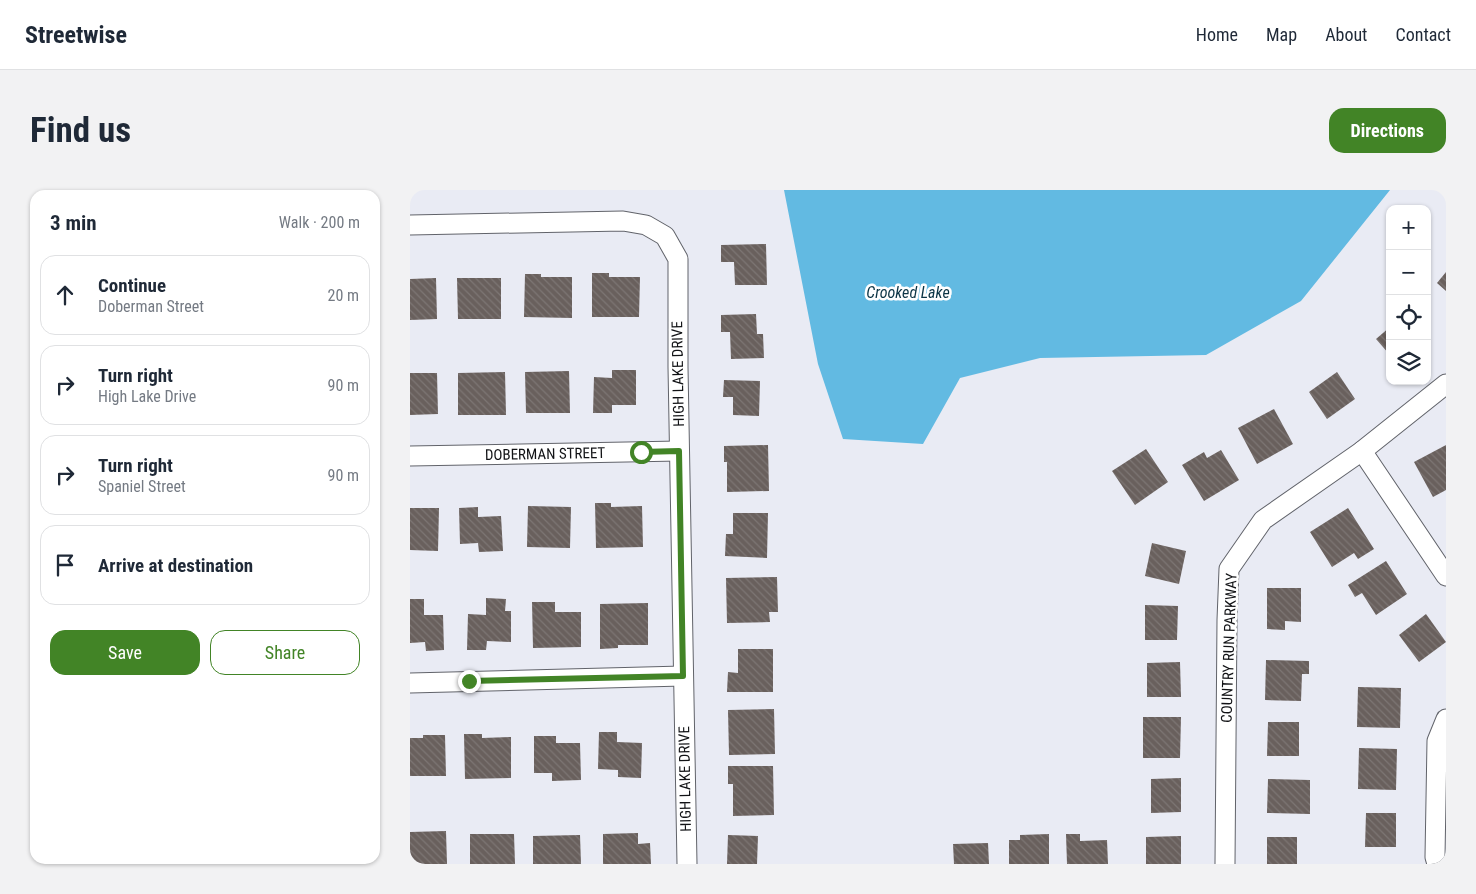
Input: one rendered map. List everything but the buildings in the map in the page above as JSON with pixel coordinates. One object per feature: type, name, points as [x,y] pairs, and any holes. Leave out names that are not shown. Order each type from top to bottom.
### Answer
[{"type":"street","name":"HIGH LAKE DRIVE","points":[[410,225],[623,221],[646,225],[665,236],[678,259],[679,451],[687,864]]},
{"type":"street","name":"COUNTRY RUN PARKWAY","points":[[1225,864],[1229,569],[1263,520],[1362,451],[1446,384]]},
{"type":"street","name":"DOBERMAN STREET","points":[[410,456],[679,451]]},
{"type":"street","points":[[1362,451],[1446,576]]},
{"type":"street","points":[[410,683],[683,676]]},
{"type":"street","points":[[1437,864],[1435,857],[1436,741],[1446,719]]},
{"type":"water","name":"Crooked Lake","points":[[784,190],[1390,190],[1301,301],[1206,355],[1040,358],[960,378],[923,444],[843,439],[818,364]]},
{"type":"route","points":[[469,681],[683,676],[679,451],[641,452]]}]
